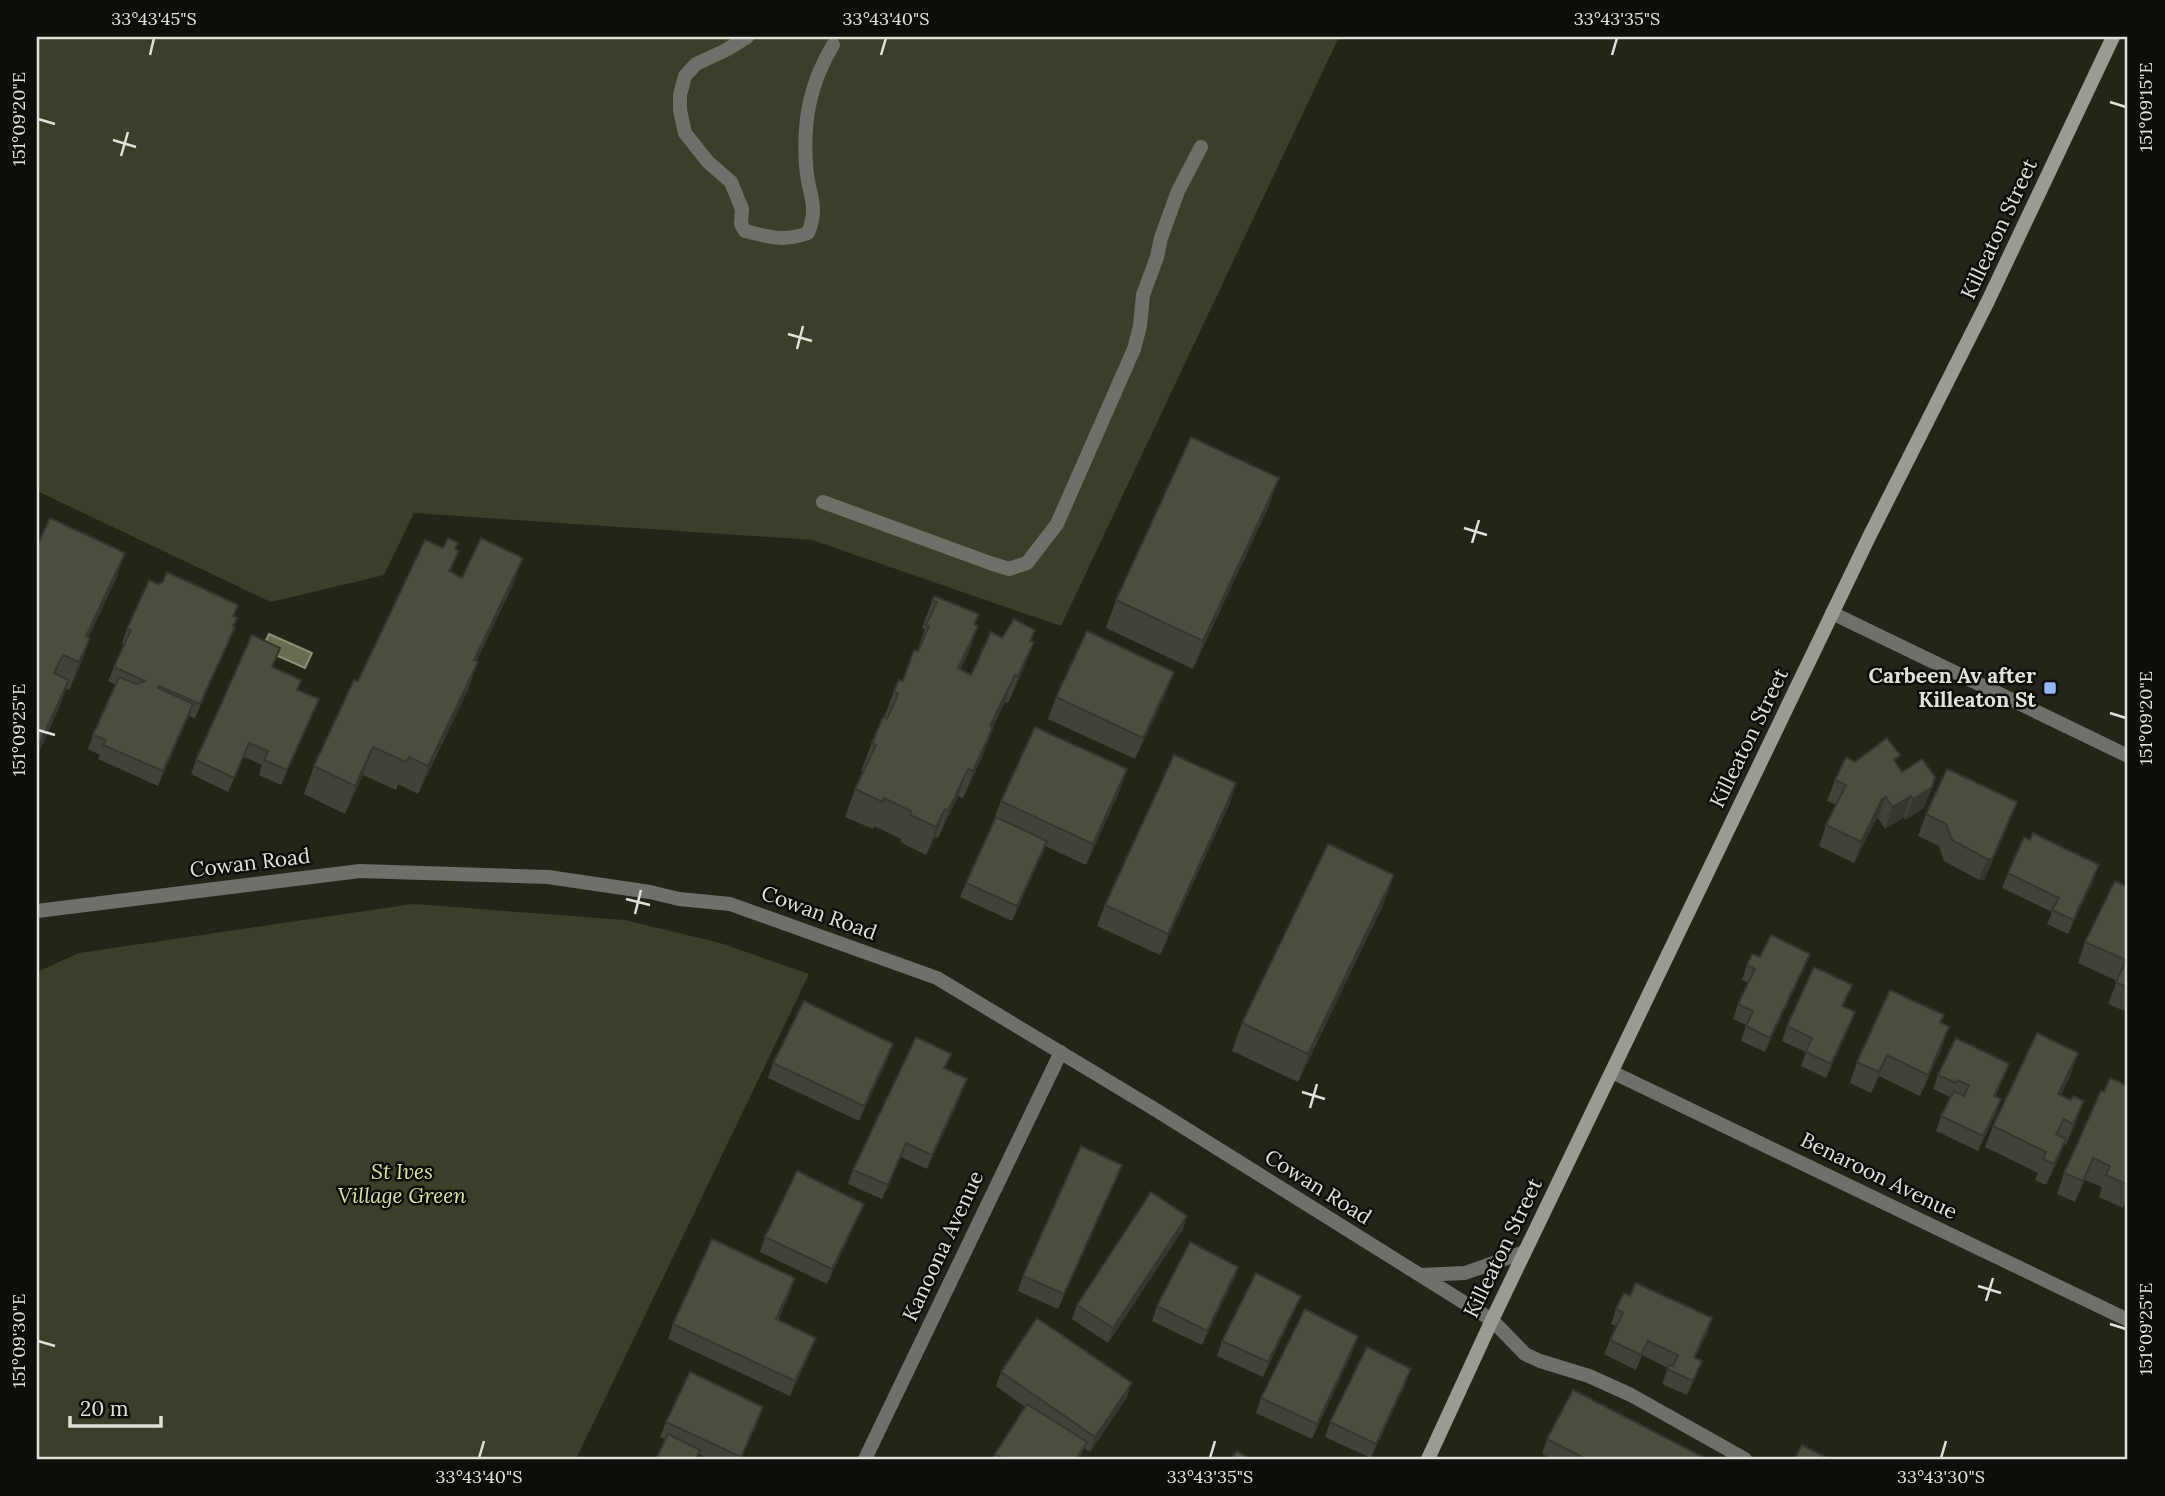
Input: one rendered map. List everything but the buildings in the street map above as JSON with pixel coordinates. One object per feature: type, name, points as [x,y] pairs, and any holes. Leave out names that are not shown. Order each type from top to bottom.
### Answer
[{"type":"main road","name":"Killeaton Street","points":[[1428,1459],[1524,1252],[1832,613],[1988,301],[2113,37]]},
{"type":"street","points":[[747,37],[696,64],[685,76],[680,95],[680,110],[685,133],[708,162],[731,182],[742,209],[741,224],[745,230],[780,239],[791,239],[808,233],[814,218],[806,167],[805,121],[814,80],[833,45]]},
{"type":"street","points":[[823,502],[1009,569],[1027,564],[1057,523],[1129,362],[1139,326],[1143,295],[1157,257],[1161,237],[1178,191],[1201,147]]},
{"type":"street","points":[[1832,613],[2128,756]]},
{"type":"street","name":"Cowan Road","points":[[37,911],[360,871],[561,879],[650,892],[679,900],[730,904],[937,978],[1492,1320],[1524,1354],[1589,1376],[1630,1395],[1745,1459]]},
{"type":"street","name":"Kanoona Avenue","points":[[865,1459],[1061,1052]]},
{"type":"street","name":"Benaroon Avenue","points":[[1612,1072],[2128,1320]]},
{"type":"street","points":[[1420,1275],[1465,1273],[1524,1252]]},
{"type":"green space","points":[[37,37],[1339,37],[1061,626],[812,540],[414,513],[384,575],[271,602],[37,491]]},
{"type":"green space","name":"St Ives Village Green","points":[[413,904],[625,920],[720,943],[809,974],[576,1459],[37,1459],[37,972],[79,953]]},
{"type":"shaded area","points":[[269,634],[312,653],[305,668],[262,649]]},
{"type":"place","name":"Carbeen Av after Killeaton St","points":[[2050,688]]}]
